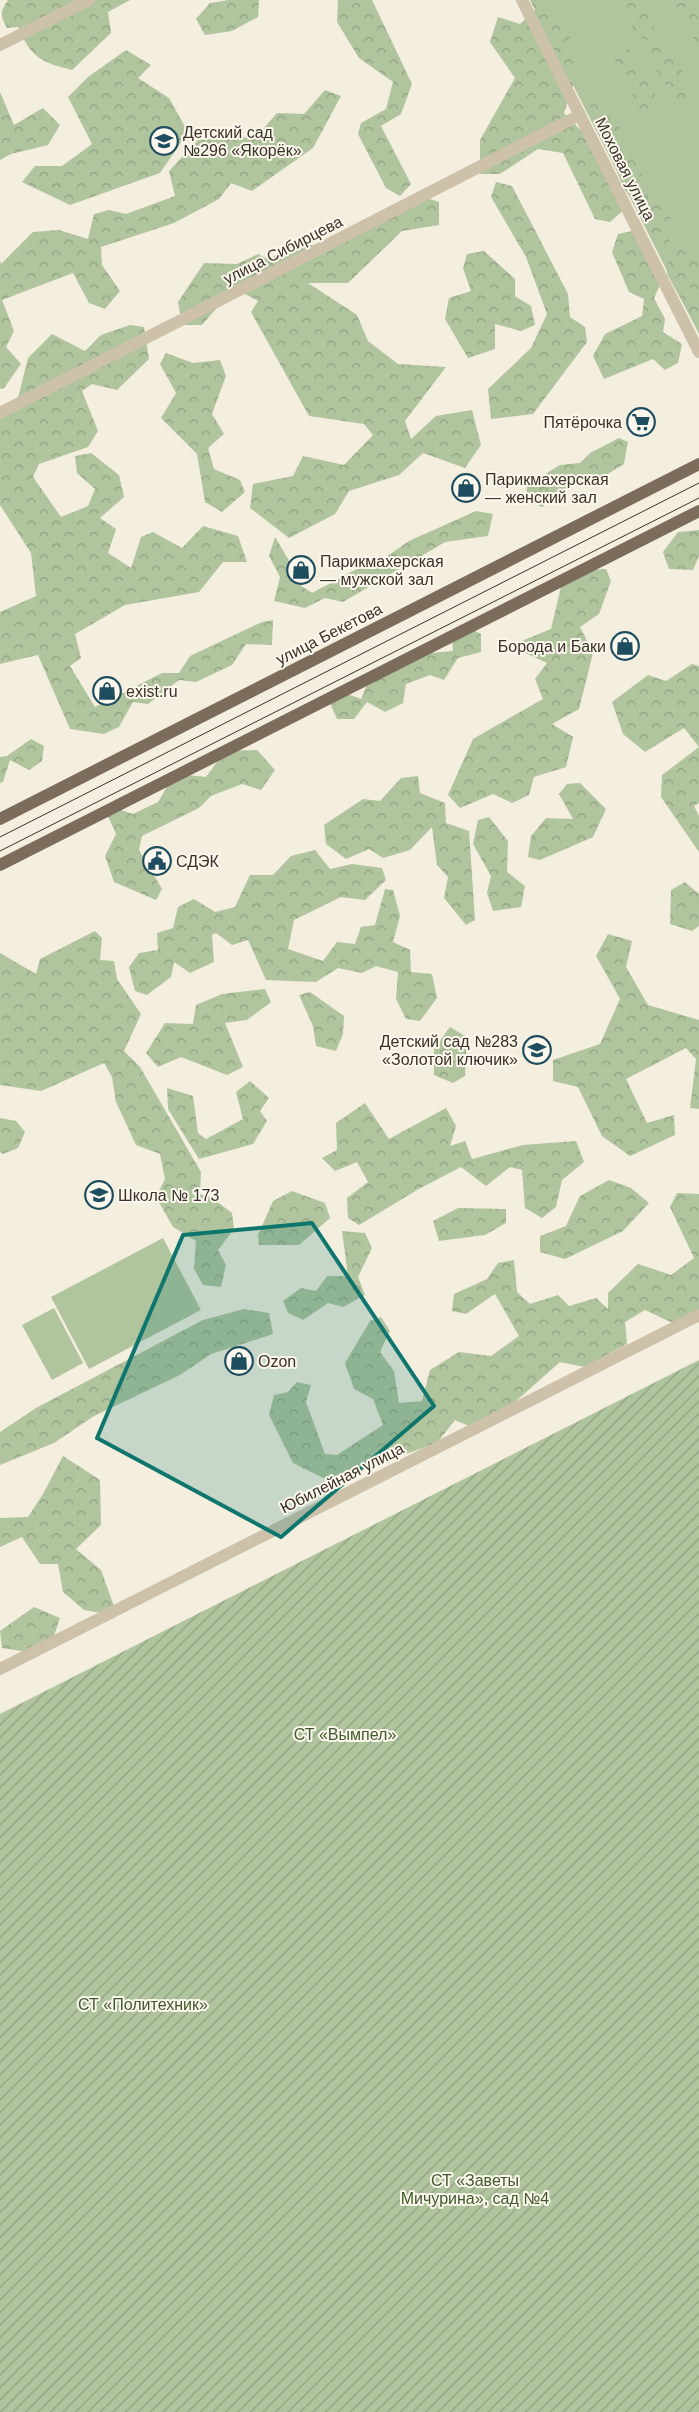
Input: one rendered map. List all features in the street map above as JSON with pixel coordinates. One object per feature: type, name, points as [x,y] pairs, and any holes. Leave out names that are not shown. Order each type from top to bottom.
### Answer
[{"type":"main road","name":"улица Бекетова","points":[[0,819],[699,464]]},
{"type":"main road","points":[[0,865],[699,512]]},
{"type":"street","points":[[0,45],[89,0]]},
{"type":"street","name":"Моховая улица","points":[[522,0],[699,352]]},
{"type":"street","name":"улица Сибирцева","points":[[0,413],[580,114]]},
{"type":"street","name":"Юбилейная улица","points":[[0,1669],[699,1315]]},
{"type":"highlighted area","points":[[312,1223],[434,1406],[281,1537],[97,1438],[183,1235]]},
{"type":"green space","points":[[8,0],[130,0],[108,12],[111,33],[72,70],[44,61],[32,52],[18,27],[7,28],[2,14]]},
{"type":"green space","points":[[229,0],[259,0],[258,17],[232,31],[205,35],[196,19],[210,3]]},
{"type":"green space","points":[[338,0],[372,0],[412,84],[401,114],[381,126],[411,184],[400,196],[386,188],[358,134],[361,123],[386,109],[393,82],[359,58],[337,22]]},
{"type":"green space","points":[[530,0],[699,0],[699,334]]},
{"type":"green space","points":[[531,0],[546,0],[550,19],[566,25],[578,69],[564,113],[592,142],[625,209],[610,222],[595,219],[563,153],[538,149],[500,174],[480,174],[480,140],[515,78],[490,42],[498,17],[520,24],[535,10]]},
{"type":"green space","points":[[616,0],[640,0],[655,18],[652,37],[671,48],[691,90],[690,103],[676,101],[654,67],[647,39],[639,38]]},
{"type":"green space","points":[[668,0],[699,0],[699,63],[696,58],[692,30],[677,19]]},
{"type":"green space","points":[[619,45],[631,50],[655,90],[655,106],[624,118],[620,112],[633,94],[612,56]]},
{"type":"green space","points":[[126,50],[151,65],[138,78],[169,98],[188,132],[160,173],[70,205],[22,182],[35,166],[62,166],[92,144],[68,97],[88,77]]},
{"type":"green space","points":[[325,90],[341,96],[313,148],[252,191],[231,183],[219,199],[174,223],[101,247],[102,265],[120,291],[105,309],[89,303],[73,273],[2,300],[14,331],[6,347],[21,364],[4,388],[0,389],[0,260],[1,264],[33,232],[59,230],[88,239],[94,214],[109,210],[126,214],[175,196],[169,171],[198,140],[256,137],[277,113],[304,114]]},
{"type":"green space","points":[[0,92],[14,125],[43,108],[60,125],[48,145],[11,154],[0,160]]},
{"type":"green space","points":[[598,97],[617,124],[651,196],[671,212],[669,242],[699,258],[699,332],[667,274],[668,256],[654,244],[649,220],[624,189],[590,105]]},
{"type":"green space","points":[[496,182],[512,186],[568,294],[570,317],[585,327],[587,342],[533,414],[491,419],[488,389],[531,348],[547,314],[526,257],[491,197]]},
{"type":"green space","points":[[417,195],[439,202],[439,225],[402,231],[348,283],[308,283],[357,315],[368,341],[398,364],[446,367],[405,421],[411,439],[436,416],[472,410],[481,445],[465,468],[423,453],[399,475],[349,491],[335,514],[289,538],[250,508],[253,484],[293,476],[303,456],[344,465],[373,435],[364,424],[309,416],[251,312],[258,301],[234,288],[202,325],[182,325],[178,302],[204,263],[237,264],[258,254],[269,260],[291,243],[320,246]]},
{"type":"green space","points":[[632,231],[660,285],[654,298],[665,319],[663,332],[682,344],[678,363],[665,370],[653,359],[604,379],[593,356],[605,334],[642,316],[644,299],[629,292],[612,252],[618,234]]},
{"type":"green space","points":[[484,251],[515,279],[515,296],[531,306],[535,325],[521,331],[495,324],[495,349],[468,358],[445,319],[449,298],[471,291],[463,268],[467,254]]},
{"type":"green space","points":[[130,325],[144,327],[149,359],[117,390],[92,384],[82,391],[98,431],[88,447],[39,464],[33,477],[61,517],[88,506],[95,489],[77,473],[75,456],[91,453],[119,475],[124,497],[100,518],[116,529],[108,553],[131,568],[141,537],[153,532],[182,548],[203,526],[238,536],[247,562],[223,562],[199,592],[125,605],[75,634],[81,658],[70,666],[95,707],[162,673],[179,673],[190,656],[262,622],[273,620],[272,645],[246,644],[232,665],[196,682],[179,680],[148,704],[133,702],[119,727],[104,734],[70,729],[38,655],[0,664],[0,612],[36,596],[31,553],[0,505],[0,406],[17,402],[28,358],[52,334],[85,351],[101,335]]},
{"type":"green space","points":[[166,353],[193,363],[220,360],[226,376],[212,414],[224,434],[208,448],[214,469],[240,480],[245,492],[222,512],[205,502],[197,454],[161,418],[176,393],[160,364]]},
{"type":"green space","points":[[619,438],[628,442],[624,464],[598,480],[577,482],[542,507],[526,500],[527,485],[560,465],[580,463],[590,453]]},
{"type":"green space","points":[[476,511],[493,514],[488,536],[445,542],[343,602],[325,598],[305,608],[274,601],[280,577],[269,556],[275,537],[291,564],[297,583],[312,593],[368,563],[380,561],[409,541]]},
{"type":"green space","points":[[699,530],[699,556],[693,570],[669,569],[663,552],[678,532]]},
{"type":"green space","points":[[606,569],[611,581],[599,614],[580,627],[593,653],[579,709],[552,724],[573,737],[566,767],[534,777],[529,795],[512,803],[493,794],[460,808],[448,795],[473,739],[543,699],[535,679],[547,663],[521,651],[524,640],[551,629],[561,587],[589,570]]},
{"type":"green space","points":[[465,626],[481,634],[481,652],[458,658],[444,680],[430,675],[406,684],[403,703],[385,712],[367,702],[354,719],[337,719],[330,703],[342,692],[361,699],[368,682],[410,655],[453,651],[452,637]]},
{"type":"green space","points":[[692,664],[699,666],[699,747],[684,728],[645,752],[623,734],[612,702],[648,675],[666,681]]},
{"type":"green space","points":[[31,739],[44,746],[42,761],[29,770],[10,760],[3,782],[0,783],[0,757],[7,756]]},
{"type":"green space","points":[[699,747],[699,803],[694,806],[699,816],[699,852],[661,797],[662,775]]},
{"type":"green space","points":[[257,750],[275,770],[261,790],[242,784],[211,796],[199,808],[142,836],[139,850],[162,889],[156,900],[114,882],[105,856],[116,834],[107,814],[112,807],[133,814],[158,802],[168,785],[187,775],[206,777],[225,751]]},
{"type":"green space","points":[[418,776],[420,793],[445,803],[446,823],[469,831],[475,920],[466,925],[444,898],[448,877],[437,865],[432,827],[410,850],[383,858],[369,849],[346,859],[326,844],[324,825],[363,799],[380,801],[401,778]]},
{"type":"green space","points":[[580,783],[606,809],[593,837],[540,860],[528,857],[531,836],[546,818],[573,819],[559,794],[567,784]]},
{"type":"green space","points":[[489,817],[508,841],[507,872],[525,886],[521,907],[493,911],[487,893],[491,876],[473,844],[478,820]]},
{"type":"green space","points":[[315,850],[330,869],[352,864],[382,868],[386,880],[365,900],[341,897],[294,920],[288,949],[323,961],[337,942],[355,944],[361,927],[375,925],[385,889],[393,890],[400,916],[393,942],[410,950],[411,972],[432,974],[437,998],[420,1021],[406,1019],[396,999],[398,972],[376,966],[362,973],[338,968],[316,982],[266,980],[248,940],[232,945],[216,933],[212,935],[214,962],[190,973],[174,962],[171,977],[147,995],[135,991],[129,967],[139,953],[158,950],[157,933],[173,928],[178,907],[194,899],[215,912],[235,907],[250,875],[273,875],[291,856]]},
{"type":"green space","points":[[685,882],[699,894],[699,926],[692,931],[670,924],[671,890]]},
{"type":"green space","points":[[95,931],[102,938],[100,960],[114,961],[117,979],[141,1014],[124,1051],[140,1067],[201,1172],[200,1194],[211,1197],[232,1213],[234,1229],[218,1250],[226,1265],[221,1287],[203,1285],[194,1269],[196,1241],[173,1227],[156,1197],[165,1179],[160,1154],[136,1145],[116,1102],[112,1077],[104,1063],[41,1091],[0,1085],[0,953],[36,974],[40,959]]},
{"type":"green space","points":[[608,934],[632,941],[626,967],[648,1005],[699,1020],[699,1109],[690,1108],[696,1059],[686,1048],[626,1079],[647,1123],[674,1115],[675,1135],[630,1156],[602,1136],[578,1087],[553,1081],[553,1060],[600,1044],[620,999],[596,956]]},
{"type":"green space","points":[[265,989],[271,1002],[247,1020],[225,1023],[243,1067],[227,1075],[181,1057],[158,1067],[146,1053],[165,1023],[193,1024],[196,1005],[222,994]]},
{"type":"green space","points":[[310,992],[344,1016],[343,1034],[336,1051],[316,1046],[313,1026],[299,995]]},
{"type":"green space","points":[[450,1027],[467,1037],[465,1076],[453,1083],[434,1075],[434,1049]]},
{"type":"green space","points":[[250,1081],[269,1098],[260,1111],[267,1121],[253,1144],[199,1159],[168,1109],[167,1088],[193,1096],[198,1133],[206,1139],[243,1119],[236,1092]]},
{"type":"green space","points":[[365,1103],[389,1139],[446,1108],[456,1126],[450,1146],[465,1141],[472,1159],[523,1145],[576,1141],[584,1162],[562,1180],[556,1207],[542,1218],[525,1208],[522,1170],[510,1167],[486,1186],[461,1167],[417,1190],[359,1225],[348,1218],[347,1198],[368,1182],[357,1162],[335,1171],[322,1158],[337,1150],[336,1123]]},
{"type":"green space","points":[[0,1118],[16,1121],[25,1132],[18,1148],[3,1154],[0,1152]]},
{"type":"green space","points":[[609,1180],[631,1188],[649,1203],[623,1231],[565,1259],[540,1252],[540,1236],[566,1226],[580,1196]]},
{"type":"green space","points":[[292,1191],[325,1203],[330,1218],[299,1245],[259,1245],[258,1235],[273,1201]]},
{"type":"green space","points":[[677,1193],[699,1194],[699,1312],[677,1325],[645,1310],[625,1322],[627,1344],[585,1367],[560,1362],[516,1401],[469,1426],[455,1420],[437,1443],[329,1481],[293,1463],[269,1415],[274,1395],[288,1392],[297,1382],[311,1385],[306,1402],[325,1454],[337,1455],[383,1425],[373,1399],[354,1389],[345,1363],[370,1321],[381,1317],[390,1331],[380,1352],[394,1371],[399,1403],[422,1401],[430,1370],[459,1352],[491,1356],[519,1336],[495,1294],[466,1314],[452,1311],[454,1294],[487,1279],[498,1263],[514,1260],[517,1292],[530,1304],[558,1295],[569,1306],[596,1298],[608,1309],[608,1293],[638,1264],[671,1275],[694,1258],[670,1207]]},
{"type":"green space","points":[[458,1208],[506,1209],[506,1223],[485,1235],[439,1241],[433,1221]]},
{"type":"green space","points":[[342,1231],[365,1233],[372,1248],[358,1277],[365,1295],[343,1307],[328,1303],[303,1320],[288,1313],[283,1301],[301,1288],[316,1291],[327,1276],[348,1276]]},
{"type":"green space","points":[[163,1238],[201,1310],[89,1369],[51,1297]]},
{"type":"green space","points":[[54,1308],[83,1363],[52,1380],[22,1325]]},
{"type":"green space","points":[[244,1309],[269,1313],[273,1334],[211,1354],[180,1375],[94,1416],[54,1443],[0,1465],[0,1432],[36,1408],[203,1320]]},
{"type":"green space","points":[[699,1360],[699,2412],[0,2412],[0,1714]]},
{"type":"green space","points":[[63,1456],[100,1480],[101,1525],[76,1549],[101,1570],[115,1609],[102,1613],[84,1610],[63,1592],[58,1564],[40,1564],[22,1537],[0,1547],[0,1518],[28,1517],[43,1494]]},
{"type":"green space","points":[[34,1607],[60,1618],[52,1642],[28,1652],[2,1648],[0,1631]]},
{"type":"tram line","points":[[0,837],[699,483]]},
{"type":"tram line","points":[[0,851],[699,498]]},
{"type":"place","name":"Детский сад №296 «Якорёк»","points":[[164,141]]},
{"type":"place","name":"Пятёрочка","points":[[641,422]]},
{"type":"place","name":"Парикмахерская — женский зал","points":[[466,488]]},
{"type":"place","name":"Парикмахерская — мужской зал","points":[[301,570]]},
{"type":"place","name":"Борода и Баки","points":[[625,646]]},
{"type":"place","name":"exist.ru","points":[[107,691]]},
{"type":"place","name":"СДЭК","points":[[157,861]]},
{"type":"place","name":"Детский сад №283 «Золотой ключик»","points":[[537,1050]]},
{"type":"place","name":"Школа № 173","points":[[99,1195]]},
{"type":"place","name":"Ozon","points":[[239,1361]]},
{"type":"park label","name":"СТ «Вымпел»","points":[[345,1734]]},
{"type":"park label","name":"СТ «Политехник»","points":[[143,2004]]},
{"type":"park label","name":"СТ «Заветы Мичурина», сад №4","points":[[475,2189]]}]
